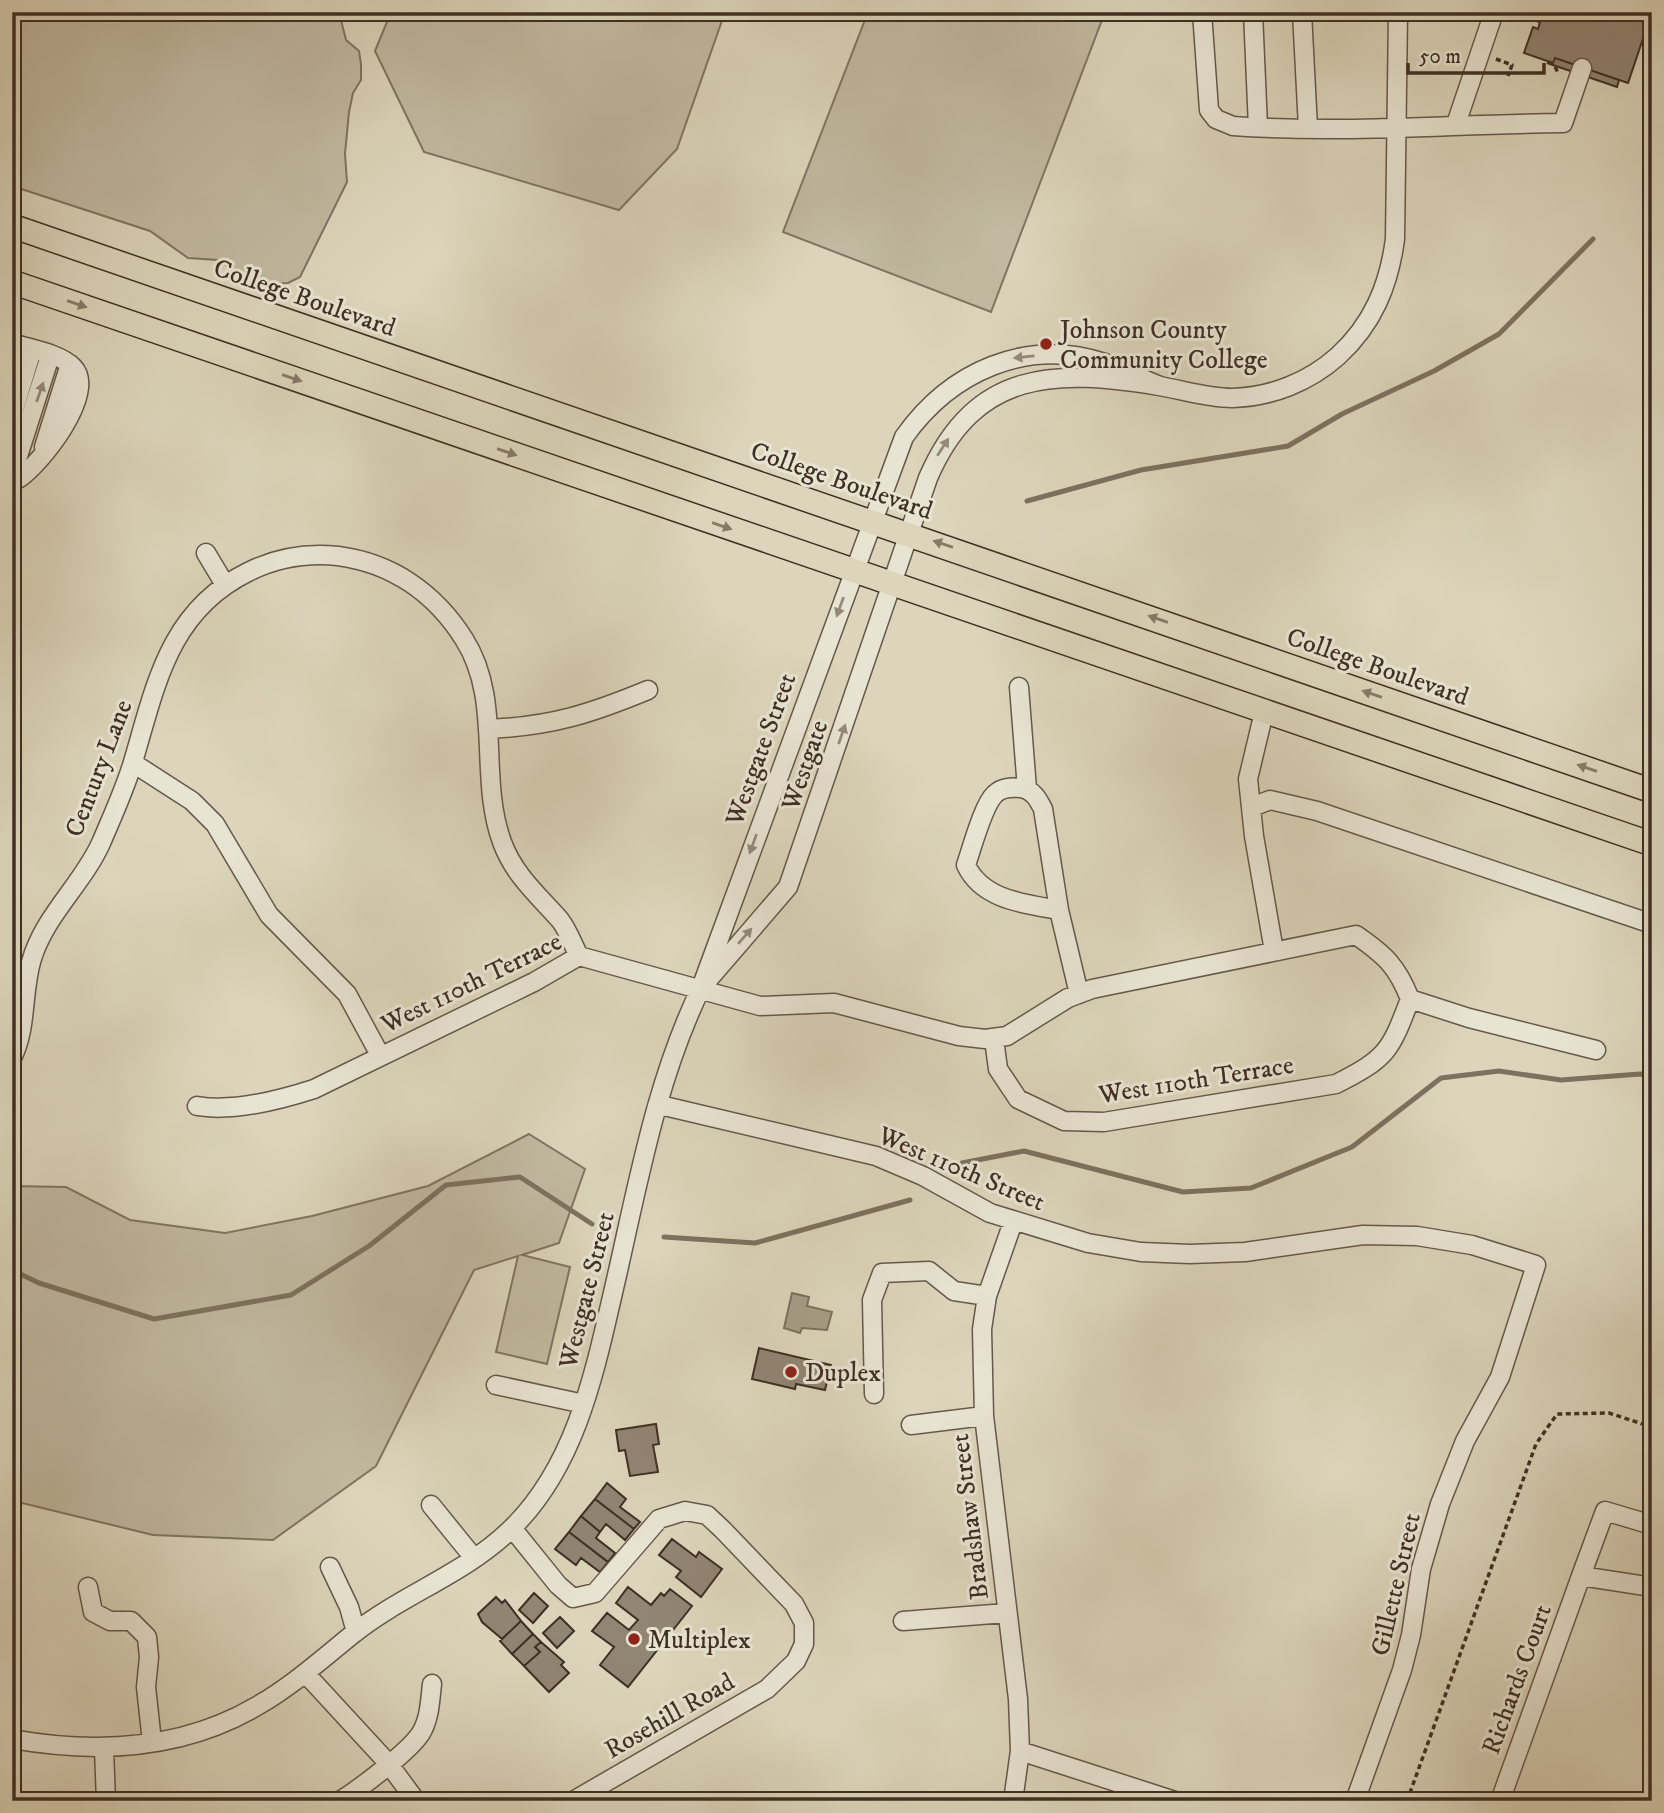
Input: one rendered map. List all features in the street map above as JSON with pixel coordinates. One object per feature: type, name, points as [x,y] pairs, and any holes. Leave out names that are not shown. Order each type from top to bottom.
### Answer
[{"type":"main road","name":"College Boulevard","points":[[12,226],[1652,791]]},
{"type":"main road","points":[[12,282],[1652,844]]},
{"type":"street","points":[[1202,12],[1209,110],[1224,124],[1397,129],[1456,124],[1563,123],[1582,68]]},
{"type":"street","points":[[1253,12],[1258,127]]},
{"type":"street","points":[[1303,12],[1308,128]]},
{"type":"street","points":[[1160,386],[1231,398],[1264,394],[1295,385],[1328,365],[1352,343],[1373,312],[1391,267],[1395,239],[1398,12]]},
{"type":"street","points":[[1456,124],[1494,12]]},
{"type":"street","points":[[12,343],[50,356],[70,364],[78,375],[78,388],[63,431],[38,463],[18,479],[12,477],[50,356]]},
{"type":"street","points":[[12,416],[32,350]]},
{"type":"street","name":"Westgate Street","points":[[12,1739],[104,1749],[152,1742],[218,1725],[255,1707],[306,1674],[356,1632],[474,1558],[512,1528],[549,1480],[570,1443],[584,1404],[672,1052],[701,988],[893,461],[920,414],[941,394],[989,365],[1018,357],[1060,355],[1103,363],[1160,386]]},
{"type":"street","name":"Westgate","points":[[701,988],[788,887],[938,454],[967,416],[988,399],[1016,385],[1057,376],[1160,386]]},
{"type":"street","points":[[206,553],[224,583]]},
{"type":"street","name":"Century Lane","points":[[12,1058],[20,1041],[24,995],[37,946],[100,845],[133,763],[164,663],[175,638],[205,600],[224,583],[262,565],[296,557],[327,555],[371,562],[398,574],[438,604],[465,640],[483,686],[489,729],[491,793],[502,842],[528,887],[562,922],[579,956]]},
{"type":"street","points":[[1019,687],[1027,789]]},
{"type":"street","points":[[489,729],[554,723],[588,715],[648,690]]},
{"type":"street","points":[[1264,712],[1248,779],[1274,951]]},
{"type":"street","name":"West 110th Terrace","points":[[133,763],[192,801],[215,824],[270,915],[347,994],[380,1055]]},
{"type":"street","points":[[1059,910],[1028,904],[982,888],[973,880],[966,865],[995,794],[1008,787],[1027,789],[1038,798],[1043,809],[1059,910],[1079,994]]},
{"type":"street","points":[[1252,807],[1270,800],[1317,811],[1652,924]]},
{"type":"street","points":[[994,1039],[1007,1036],[1051,1007],[1079,994],[1147,975],[1356,935],[1383,954],[1399,973],[1410,999],[1469,1018],[1596,1050]]},
{"type":"street","name":"West 110th Terrace","points":[[197,1107],[213,1109],[284,1099],[314,1089],[534,982],[579,956],[760,1006],[834,1003],[959,1036],[994,1039],[998,1069],[1018,1099],[1064,1121],[1104,1122],[1336,1084],[1368,1067],[1393,1045],[1410,999]]},
{"type":"street","name":"West 110th Street","points":[[660,1105],[876,1156],[923,1176],[990,1213],[1088,1243],[1141,1252],[1190,1254],[1245,1252],[1363,1235],[1418,1236],[1472,1245],[1536,1265]]},
{"type":"street","name":"Bradshaw Street","points":[[1013,1222],[987,1296],[982,1329],[984,1416],[1016,1680],[1020,1751],[1013,1801]]},
{"type":"street","name":"Gillette Street","points":[[1355,1801],[1402,1670],[1411,1635],[1420,1569],[1442,1499],[1465,1440],[1500,1377],[1536,1265]]},
{"type":"street","points":[[874,1394],[872,1300],[882,1273],[929,1271],[954,1291],[987,1296]]},
{"type":"street","points":[[496,1385],[584,1404]]},
{"type":"street","name":"Bradshaw Street","points":[[911,1425],[984,1416]]},
{"type":"street","points":[[431,1505],[474,1558]]},
{"type":"street","name":"Rosehill Road","points":[[512,1528],[558,1584],[573,1598],[595,1593],[659,1519],[685,1511],[707,1515],[794,1604],[804,1623],[804,1644],[796,1661],[767,1689],[573,1801]]},
{"type":"street","name":"Richards Court","points":[[1500,1801],[1605,1511],[1652,1525]]},
{"type":"street","points":[[330,1567],[349,1607],[356,1632]]},
{"type":"street","points":[[1581,1576],[1652,1587]]},
{"type":"street","points":[[88,1587],[93,1612],[110,1621],[131,1621],[147,1637],[149,1657],[146,1687],[152,1742]]},
{"type":"street","name":"Bradshaw Street","points":[[903,1621],[1006,1613]]},
{"type":"street","points":[[306,1674],[388,1763],[416,1801]]},
{"type":"street","points":[[340,1801],[421,1734],[428,1717],[432,1684]]},
{"type":"street","points":[[104,1749],[106,1801]]},
{"type":"street","points":[[1020,1751],[1175,1801]]},
{"type":"path","points":[[1529,16],[1540,22]]},
{"type":"path","points":[[1494,59],[1512,65],[1508,76]]},
{"type":"path","points":[[1555,67],[1559,74]]},
{"type":"path","points":[[1407,1801],[1536,1444],[1557,1414],[1609,1413],[1652,1427]]},
{"type":"shaded area","points":[[23,12],[339,12],[346,40],[359,51],[361,64],[361,80],[353,93],[349,112],[345,154],[347,182],[300,277],[288,283],[266,284],[231,269],[218,260],[188,258],[150,231],[12,186],[12,50]]},
{"type":"shaded area","points":[[391,12],[725,12],[677,149],[619,210],[424,152],[375,51]]},
{"type":"shaded area","points":[[868,12],[1105,12],[991,312],[783,232]]},
{"type":"shaded area","points":[[529,1134],[585,1169],[559,1243],[522,1255],[570,1267],[547,1364],[496,1352],[518,1256],[474,1270],[376,1466],[273,1540],[153,1535],[18,1502],[12,1504],[12,1186],[66,1187],[130,1220],[225,1233],[312,1216],[428,1186]]},
{"type":"shaded area","points":[[792,1293],[809,1297],[807,1306],[832,1312],[827,1330],[802,1328],[800,1333],[784,1328]]},
{"type":"building","points":[[1543,12],[1652,12],[1628,83],[1555,58],[1553,63],[1524,53],[1533,27],[1538,29]]},
{"type":"building","points":[[1555,58],[1619,80],[1617,87],[1547,63],[1553,63]]},
{"type":"building","name":"Duplex","points":[[759,1348],[831,1365],[825,1390],[796,1384],[795,1389],[752,1379]]},
{"type":"building","points":[[656,1424],[659,1444],[653,1445],[658,1472],[630,1476],[625,1450],[619,1451],[616,1430]]},
{"type":"building","points":[[607,1483],[626,1499],[620,1507],[640,1522],[634,1529],[595,1499]]},
{"type":"building","points":[[595,1499],[634,1529],[625,1540],[606,1524],[600,1532],[581,1516]]},
{"type":"building","points":[[581,1516],[600,1532],[596,1538],[615,1553],[608,1562],[569,1532]]},
{"type":"building","points":[[569,1532],[608,1562],[600,1572],[581,1558],[576,1565],[555,1549]]},
{"type":"building","points":[[672,1539],[696,1557],[699,1552],[722,1569],[701,1597],[676,1577],[681,1571],[659,1555]]},
{"type":"building","name":"Multiplex","points":[[628,1587],[651,1605],[661,1593],[664,1596],[670,1589],[692,1606],[628,1687],[600,1665],[614,1647],[592,1631],[607,1613],[629,1630],[638,1620],[616,1603]]},
{"type":"building","points":[[534,1593],[548,1606],[533,1623],[519,1610]]},
{"type":"building","points":[[496,1597],[502,1603],[505,1600],[521,1621],[502,1639],[482,1622],[478,1614]]},
{"type":"building","points":[[560,1617],[574,1631],[557,1648],[543,1633]]},
{"type":"building","points":[[521,1621],[533,1634],[512,1654],[500,1641]]},
{"type":"building","points":[[533,1634],[541,1642],[535,1647],[540,1652],[524,1666],[512,1654]]},
{"type":"building","points":[[541,1642],[564,1662],[561,1665],[569,1673],[549,1692],[524,1666],[540,1652],[535,1647]]},
{"type":"waterway","points":[[1027,501],[1141,470],[1288,446],[1342,414],[1434,371],[1499,334],[1593,239]]},
{"type":"waterway","points":[[962,1163],[1024,1151],[1183,1192],[1251,1188],[1352,1147],[1441,1078],[1499,1071],[1561,1080],[1640,1074],[1652,1077]]},
{"type":"waterway","points":[[12,1270],[39,1283],[154,1319],[291,1295],[369,1246],[446,1185],[520,1177],[592,1224]]},
{"type":"waterway","points":[[664,1237],[755,1243],[910,1200]]},
{"type":"place","name":"Johnson County Community College","points":[[1046,344]]},
{"type":"place","name":"Duplex","points":[[791,1372]]},
{"type":"place","name":"Multiplex","points":[[634,1639]]}]
